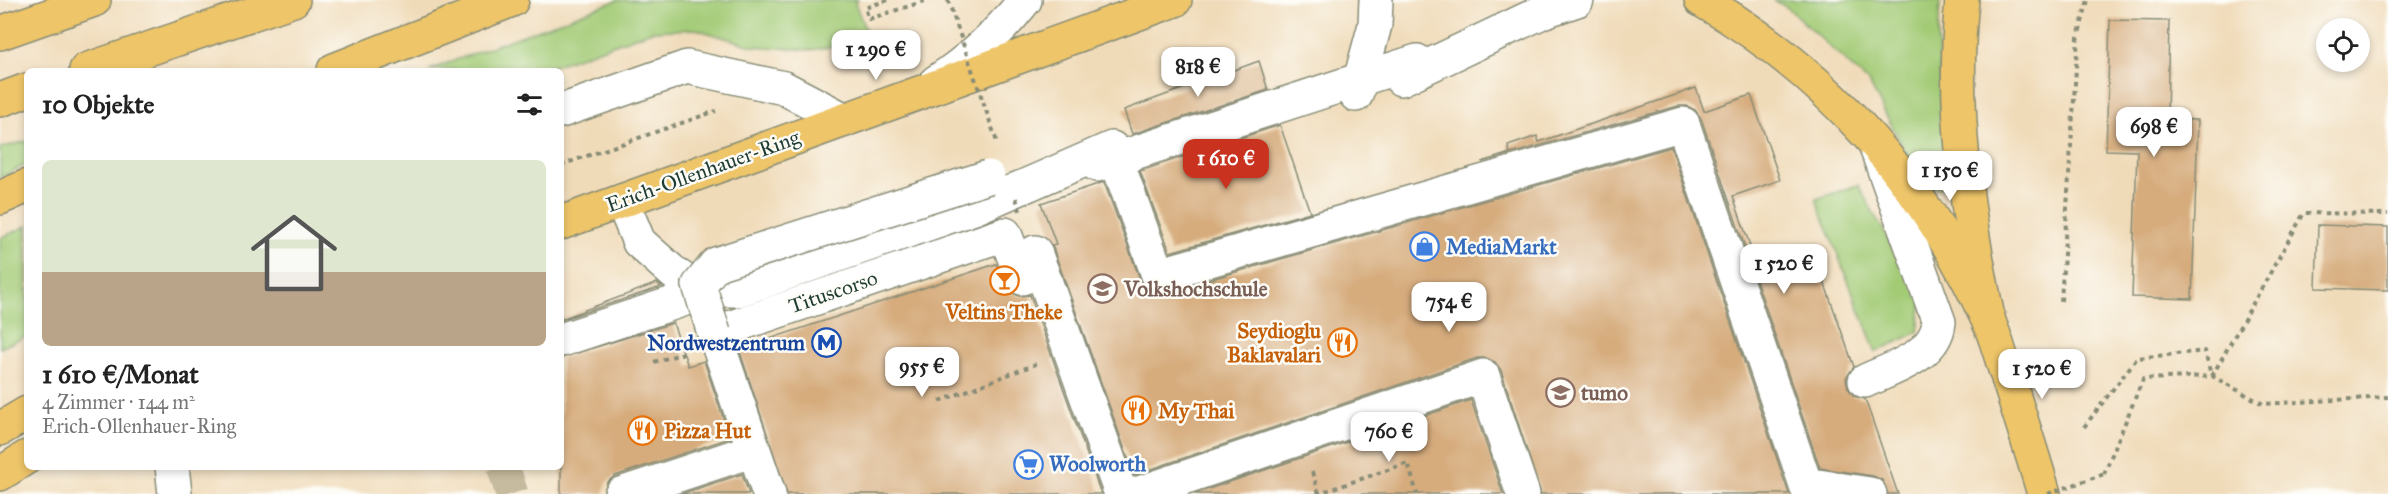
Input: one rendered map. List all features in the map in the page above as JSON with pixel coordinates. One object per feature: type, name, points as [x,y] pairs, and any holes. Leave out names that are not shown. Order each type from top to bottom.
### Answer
[{"type":"main road","points":[[0,33],[94,0]]},
{"type":"main road","points":[[92,68],[293,0]]},
{"type":"main road","points":[[339,68],[513,0]]},
{"type":"main road","name":"Erich-Ollenhauer-Ring","points":[[564,222],[924,89],[1175,0]]},
{"type":"main road","points":[[1701,0],[1742,24],[1783,53],[1820,85],[1873,139],[1916,197],[1950,249],[1989,322]]},
{"type":"main road","points":[[1962,0],[1960,71],[1967,197],[1976,260],[1989,322],[2046,494]]},
{"type":"main road","points":[[1960,71],[1984,0]]},
{"type":"main road","points":[[0,100],[24,91]]},
{"type":"main road","points":[[0,198],[24,187]]},
{"type":"main road","points":[[0,429],[24,415]]},
{"type":"main road","points":[[0,474],[24,459]]},
{"type":"street","points":[[924,89],[962,64],[996,35],[1025,0]]},
{"type":"street","points":[[1355,98],[1375,25],[1376,0]]},
{"type":"street","points":[[564,339],[890,232],[993,191],[1252,101],[1346,102],[1397,81],[1542,12],[1577,0]]},
{"type":"street","points":[[769,494],[699,285],[716,264],[993,191],[1417,61]]},
{"type":"street","name":"Erich-Ollenhauer-Ring","points":[[564,110],[687,67],[784,88],[845,120]]},
{"type":"street","points":[[1112,148],[1158,275],[1683,124],[1816,491],[1870,494]]},
{"type":"street","points":[[1865,381],[1912,359],[1930,346],[1938,335],[1939,322],[1873,139]]},
{"type":"street","points":[[622,201],[639,242],[675,274],[692,285],[713,290],[738,290],[974,208],[1112,148]]},
{"type":"street","name":"Tituscorso","points":[[714,333],[1005,234],[1022,278],[1039,262],[1123,494],[1475,377]]},
{"type":"street","points":[[1136,494],[1475,377]]},
{"type":"street","points":[[1475,377],[1506,494]]},
{"type":"street","points":[[1475,377],[1523,494]]},
{"type":"street","points":[[621,494],[754,450]]},
{"type":"street","points":[[172,470],[175,494]]},
{"type":"path","points":[[888,0],[865,8],[869,19],[928,0]]},
{"type":"path","points":[[948,0],[998,147]]},
{"type":"path","points":[[2061,301],[2078,37],[2088,0]]},
{"type":"path","points":[[564,164],[728,107]]},
{"type":"path","points":[[993,191],[1021,214]]},
{"type":"path","points":[[2212,376],[2304,213],[2388,214]]},
{"type":"path","points":[[940,401],[1070,350]]},
{"type":"path","points":[[2084,427],[2137,358],[2205,351],[2212,376]]},
{"type":"path","points":[[2046,494],[2104,474],[2143,379],[2212,376],[2263,404],[2388,398]]},
{"type":"path","points":[[963,388],[966,396]]},
{"type":"path","points":[[1317,494],[1408,464],[1417,494]]},
{"type":"green space","points":[[618,0],[858,0],[855,3],[870,42],[810,50],[752,46],[696,29],[652,31],[548,68],[434,68]]},
{"type":"green space","points":[[1774,0],[1940,0],[1938,41],[1945,188],[1924,186],[1869,83],[1788,8]]},
{"type":"green space","points":[[24,142],[24,166],[0,178],[0,148]]},
{"type":"green space","points":[[1858,185],[1922,299],[1918,332],[1876,352],[1816,199]]},
{"type":"green space","points":[[24,227],[24,337],[0,348],[0,238]]},
{"type":"building","points":[[2110,20],[2169,21],[2167,119],[2198,120],[2192,299],[2132,297],[2137,151],[2106,150]]},
{"type":"building","points":[[1259,61],[1268,90],[1132,134],[1124,110]]},
{"type":"building","points":[[1696,88],[1704,111],[1751,95],[1780,180],[1733,196],[1761,278],[1816,259],[1854,367],[1846,378],[1848,388],[1854,396],[1865,399],[1898,494],[1888,494],[1882,480],[1873,476],[1820,468],[1701,118],[1695,110],[1687,106],[1678,106],[1482,162],[1510,153],[1508,146],[1537,136],[1539,142]]},
{"type":"building","points":[[1280,125],[1310,212],[1170,252],[1140,171]]},
{"type":"building","points":[[1671,147],[1789,494],[1541,494],[1501,370],[1495,362],[1486,358],[1477,358],[1134,475],[1052,245],[1056,244],[1041,203],[1104,182],[1141,282],[1153,293],[1163,293]]},
{"type":"building","points":[[2318,225],[2388,227],[2388,290],[2316,288]]},
{"type":"building","points":[[996,264],[1010,292],[1019,296],[1030,295],[1101,494],[787,494],[739,349]]},
{"type":"building","points":[[657,283],[661,287],[564,319]]},
{"type":"building","points":[[673,323],[688,366],[704,361],[730,438],[615,476],[607,482],[603,494],[561,494],[561,470],[564,470],[564,357]]},
{"type":"building","points":[[1471,400],[1503,494],[1194,494]]},
{"type":"building","points":[[742,474],[749,494],[681,494]]},
{"type":"tunnel","points":[[504,470],[512,494]]},
{"type":"place","name":"MediaMarkt","points":[[1425,247]]},
{"type":"place","name":"Veltins Theke","points":[[1004,281]]},
{"type":"place","name":"Volkshochschule","points":[[1103,289]]},
{"type":"place","name":"Nordwestzentrum","points":[[826,343]]},
{"type":"place","name":"Seydioglu Baklavalari","points":[[1342,343]]},
{"type":"place","name":"tumo","points":[[1560,393]]},
{"type":"place","name":"My Thai","points":[[1137,411]]},
{"type":"place","name":"Pizza Hut","points":[[643,431]]},
{"type":"place","name":"Woolworth","points":[[1028,464]]}]
